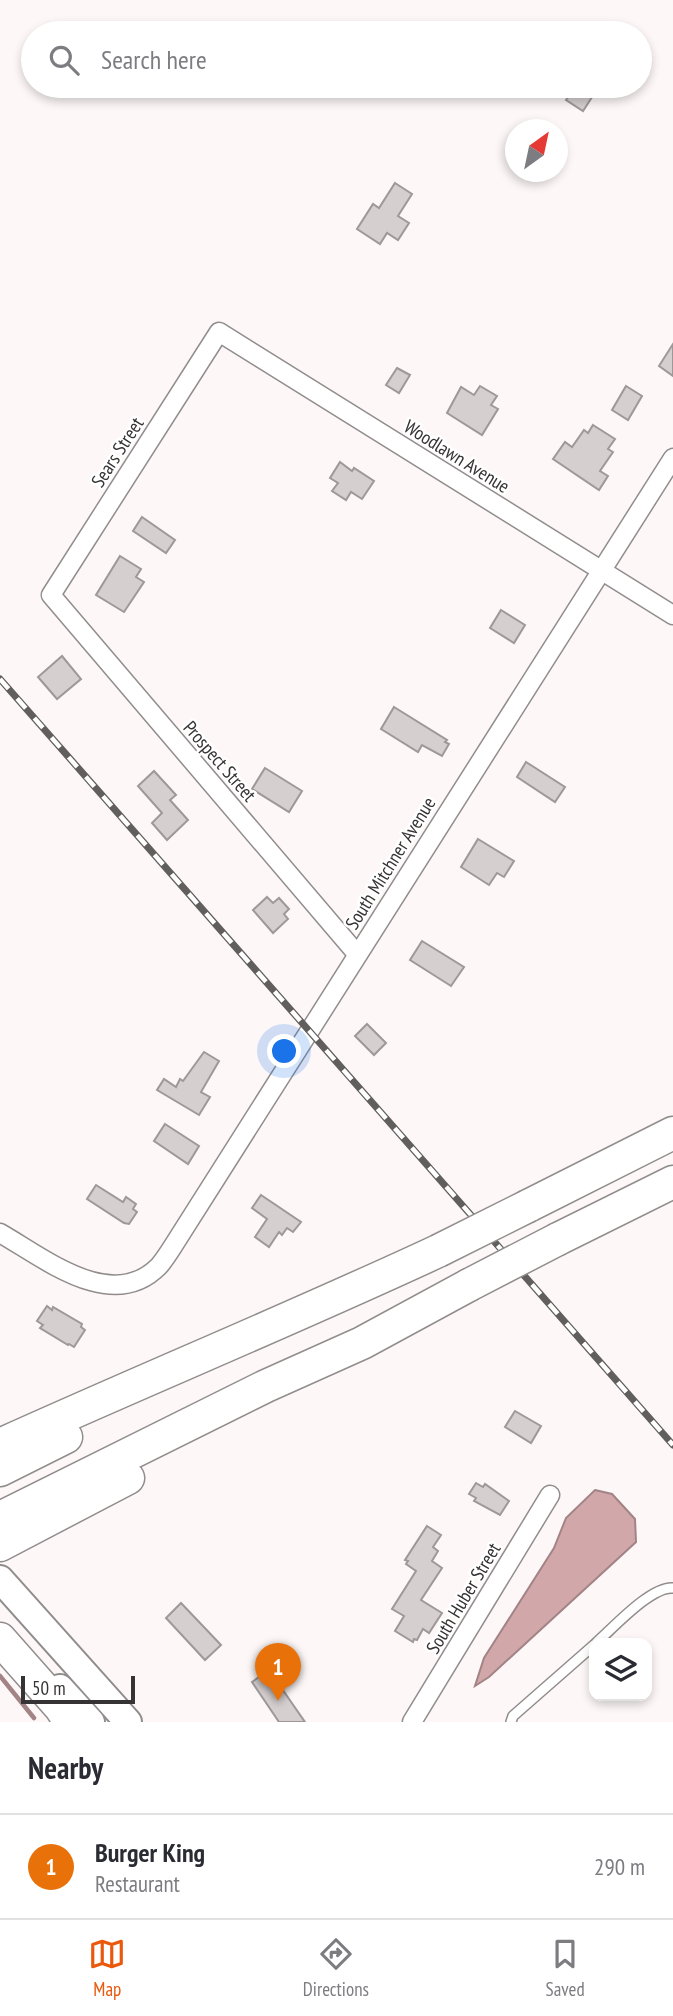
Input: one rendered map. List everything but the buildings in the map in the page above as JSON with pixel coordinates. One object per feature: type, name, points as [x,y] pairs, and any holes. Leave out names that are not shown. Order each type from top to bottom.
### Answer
[{"type":"highway","points":[[0,1470],[332,1301],[439,1251],[673,1133]]},
{"type":"highway","points":[[5,1529],[266,1386],[362,1343],[469,1285],[673,1182]]},
{"type":"highway","points":[[0,1445],[332,1301]]},
{"type":"highway","points":[[0,1639],[70,1722]]},
{"type":"main road","points":[[0,1579],[128,1722]]},
{"type":"main road","points":[[0,1622],[90,1722]]},
{"type":"street","name":"Woodlawn Avenue","points":[[219,332],[673,615]]},
{"type":"street","name":"Sears Street","points":[[51,595],[219,332]]},
{"type":"street","name":"South Mitchner Avenue","points":[[0,1233],[80,1277],[108,1285],[121,1286],[134,1282],[159,1266],[673,457]]},
{"type":"street","name":"Prospect Street","points":[[51,595],[358,954]]},
{"type":"street","name":"South Huber Street","points":[[412,1722],[550,1495]]},
{"type":"lane","points":[[602,1638],[653,1593],[668,1587],[673,1588]]},
{"type":"lane","points":[[511,1722],[513,1716],[589,1649]]},
{"type":"shaded area","points":[[595,1490],[612,1494],[635,1519],[636,1542],[489,1677],[475,1686],[484,1658],[554,1548],[566,1518]]},
{"type":"waterway","points":[[0,1676],[34,1718]]},
{"type":"railway","points":[[0,679],[673,1445]]},
{"type":"place","name":"Burger King","points":[[278,1701]]}]
